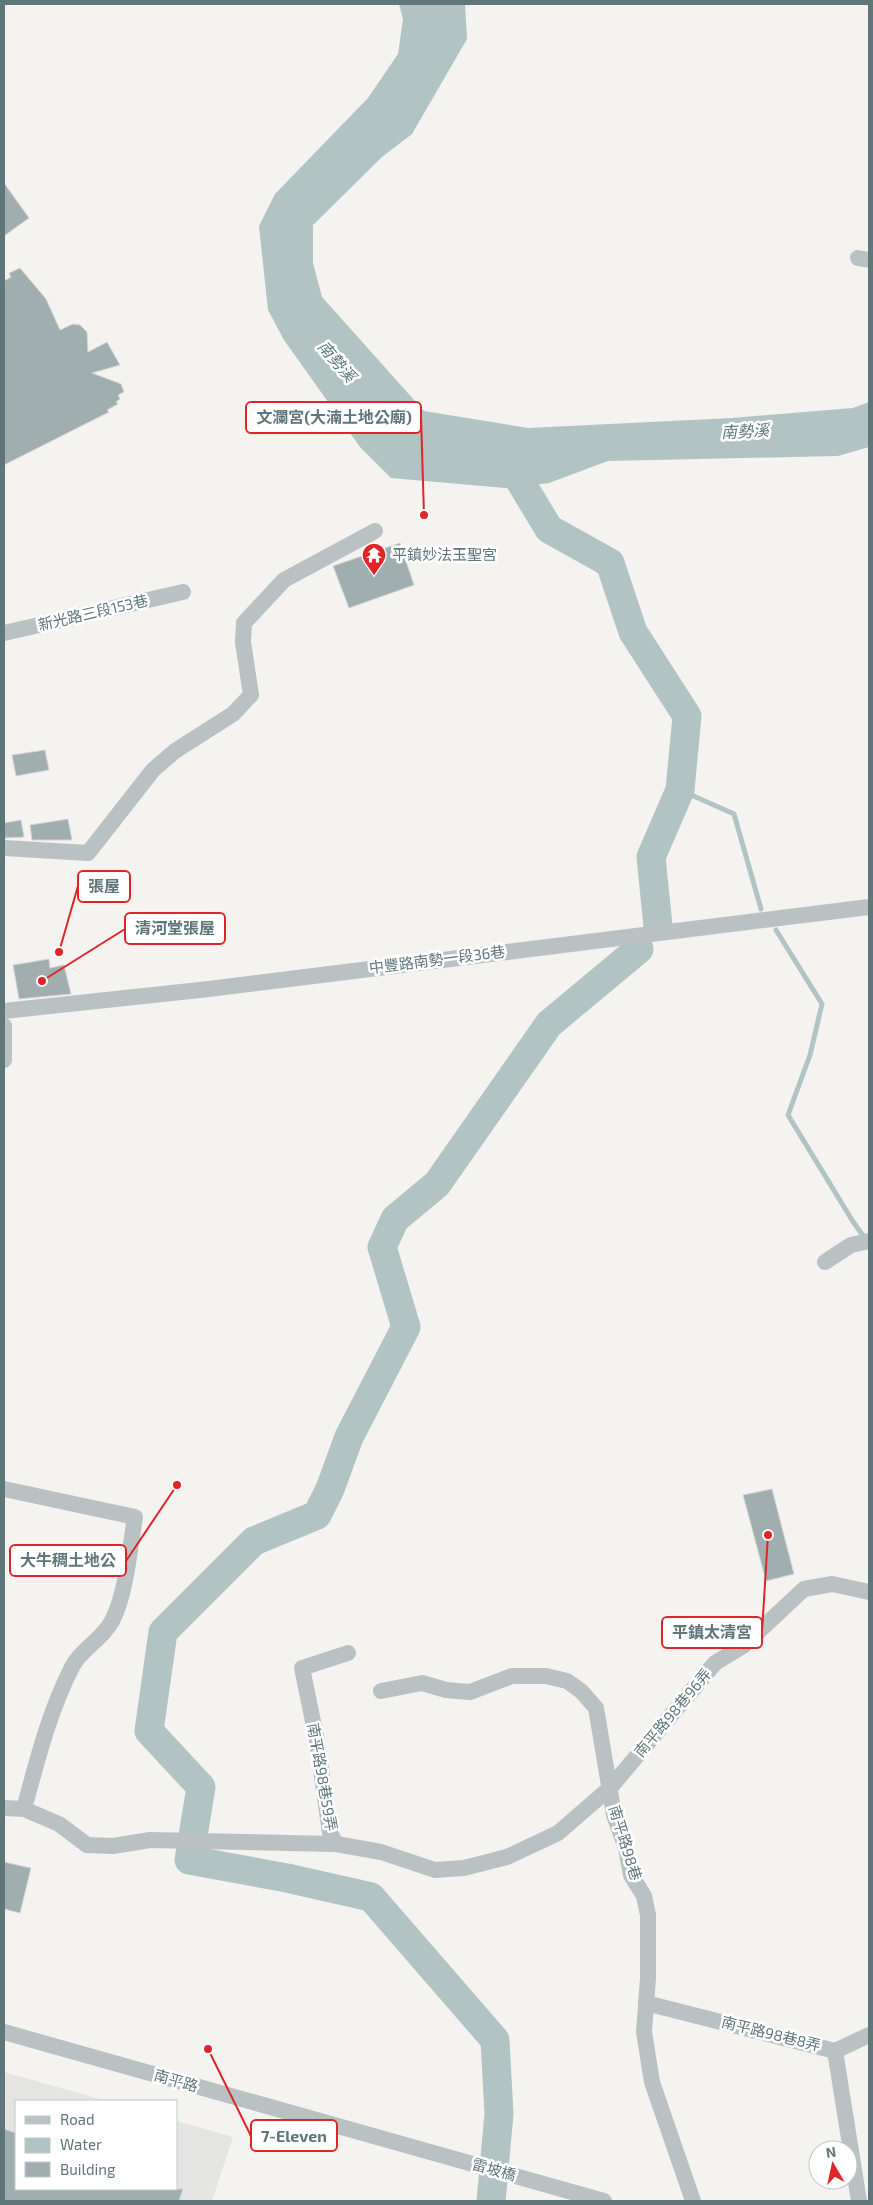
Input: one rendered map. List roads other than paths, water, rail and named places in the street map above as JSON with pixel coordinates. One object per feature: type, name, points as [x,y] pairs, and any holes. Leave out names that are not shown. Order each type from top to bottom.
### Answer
[{"type":"street","points":[[4,848],[88,853],[153,770],[175,750],[233,714],[251,695],[243,642],[244,624],[284,580],[376,531]]},
{"type":"street","name":"新光路三段153巷","points":[[4,633],[183,592]]},
{"type":"street","name":"中豐路南勢一段36巷","points":[[4,1011],[209,989],[869,907]]},
{"type":"street","points":[[4,1026],[4,1058]]},
{"type":"street","points":[[825,1262],[851,1245],[868,1241]]},
{"type":"street","points":[[4,1489],[135,1517],[120,1600],[112,1621],[102,1636],[89,1646],[72,1666],[45,1729],[24,1809]]},
{"type":"street","name":"南平路98巷96弄","points":[[610,1788],[715,1663],[743,1646],[804,1589],[832,1584],[869,1592]]},
{"type":"street","name":"南平路98巷59弄","points":[[348,1653],[302,1668],[317,1741],[330,1833],[336,1844],[381,1852],[435,1870],[464,1868],[507,1857],[558,1832],[610,1788]]},
{"type":"street","name":"南平路98巷","points":[[381,1691],[422,1683],[446,1690],[470,1692],[512,1676],[546,1676],[567,1681],[581,1691],[596,1708],[614,1815],[626,1848],[631,1875],[644,1896],[648,1915],[644,2032],[652,2082],[693,2201]]},
{"type":"street","points":[[4,1808],[24,1809],[59,1824],[87,1845],[113,1846],[150,1840],[336,1844]]},
{"type":"street","name":"南平路98巷8弄","points":[[646,2002],[835,2050],[858,2201]]},
{"type":"street","name":"南平路","points":[[4,2032],[435,2154]]},
{"type":"street","points":[[835,2050],[869,2035]]},
{"type":"street","name":"雷坡橋","points":[[435,2154],[604,2201]]},
{"type":"water","name":"南勢溪","points":[[399,4],[465,4],[467,39],[412,134],[382,157],[313,225],[313,263],[322,297],[424,411],[528,428],[732,418],[853,408],[869,402],[869,447],[838,456],[608,461],[549,483],[505,488],[391,478],[360,447],[284,340],[268,310],[259,226],[275,194],[368,98],[398,54],[403,19]]},
{"type":"waterway","points":[[509,449],[514,471],[549,529],[610,563],[633,632],[687,716],[680,790],[651,857],[658,926]]},
{"type":"waterway","points":[[680,790],[734,814],[761,909]]},
{"type":"waterway","points":[[776,930],[822,1004],[810,1055],[788,1115],[866,1240]]},
{"type":"waterway","points":[[491,2201],[499,2114],[495,2040],[371,1897],[287,1878],[189,1860],[201,1787],[149,1731],[163,1632],[254,1541],[317,1515],[330,1489],[349,1437],[406,1327],[382,1247],[395,1219],[437,1184],[549,1024],[639,949]]},
{"type":"place","name":"文瀾宮(大湳土地公廟)","points":[[424,515]]},
{"type":"place","name":"平鎮妙法玉聖宮","points":[[374,576]]},
{"type":"place","name":"張屋","points":[[59,952]]},
{"type":"place","name":"清河堂張屋","points":[[42,981]]},
{"type":"place","name":"大牛稠土地公","points":[[177,1485]]},
{"type":"place","name":"平鎮太清宮","points":[[768,1535]]},
{"type":"place","name":"7-Eleven","points":[[208,2049]]}]
